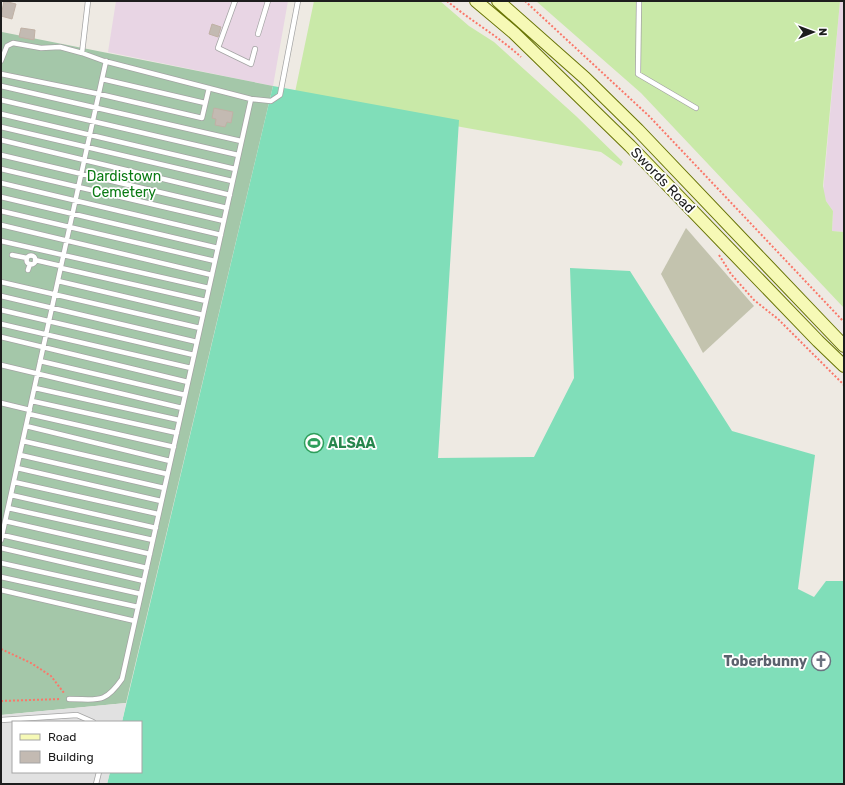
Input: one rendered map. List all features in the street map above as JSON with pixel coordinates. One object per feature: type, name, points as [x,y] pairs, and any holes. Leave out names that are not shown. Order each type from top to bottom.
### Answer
[{"type":"main road","name":"Swords Road","points":[[476,1],[514,33],[630,146],[818,341],[844,366]]},
{"type":"main road","name":"Swords Road","points":[[498,1],[579,73],[638,130],[844,346]]},
{"type":"lane","points":[[82,53],[88,1]]},
{"type":"lane","points":[[235,1],[218,48],[251,64],[255,49]]},
{"type":"lane","points":[[258,34],[268,1]]},
{"type":"lane","points":[[1,60],[7,46],[13,43],[41,48],[60,47],[106,61],[251,99],[271,101],[280,95],[298,1]]},
{"type":"lane","points":[[639,1],[638,74],[696,108]]},
{"type":"lane","points":[[1,540],[106,61]]},
{"type":"lane","points":[[1,74],[99,94],[202,118],[209,88]]},
{"type":"lane","points":[[102,79],[205,103]]},
{"type":"lane","points":[[1,86],[241,141]]},
{"type":"lane","points":[[69,699],[101,699],[112,693],[122,679],[251,99]]},
{"type":"lane","points":[[1,100],[238,155]]},
{"type":"lane","points":[[1,114],[235,168]]},
{"type":"lane","points":[[1,127],[232,181]]},
{"type":"lane","points":[[1,140],[230,195]]},
{"type":"lane","points":[[1,155],[226,208]]},
{"type":"lane","points":[[1,169],[224,221]]},
{"type":"lane","points":[[1,183],[221,235]]},
{"type":"lane","points":[[1,197],[218,248]]},
{"type":"lane","points":[[1,211],[215,261]]},
{"type":"lane","points":[[1,225],[212,275]]},
{"type":"lane","points":[[1,242],[64,254],[209,288]]},
{"type":"lane","points":[[28,270],[30,264],[29,257],[33,248]]},
{"type":"lane","points":[[12,255],[29,257],[61,267],[206,301]]},
{"type":"lane","points":[[30,264],[34,263],[35,260]]},
{"type":"lane","points":[[58,281],[203,315]]},
{"type":"lane","points":[[1,282],[200,328]]},
{"type":"lane","points":[[1,296],[197,342]]},
{"type":"lane","points":[[1,310],[194,355]]},
{"type":"lane","points":[[1,324],[191,368]]},
{"type":"lane","points":[[1,337],[188,382]]},
{"type":"lane","points":[[40,361],[185,395]]},
{"type":"lane","points":[[1,365],[182,408]]},
{"type":"lane","points":[[34,388],[179,420]]},
{"type":"lane","points":[[32,401],[176,433]]},
{"type":"lane","points":[[1,402],[29,412],[174,447]]},
{"type":"lane","points":[[26,426],[170,461]]},
{"type":"lane","points":[[23,441],[167,474]]},
{"type":"lane","points":[[20,454],[164,488]]},
{"type":"lane","points":[[17,468],[161,501]]},
{"type":"lane","points":[[14,482],[158,514]]},
{"type":"lane","points":[[11,495],[156,528]]},
{"type":"lane","points":[[8,508],[153,540]]},
{"type":"lane","points":[[5,521],[150,554]]},
{"type":"lane","points":[[2,534],[147,568]]},
{"type":"lane","points":[[1,548],[144,581]]},
{"type":"lane","points":[[1,563],[141,594]]},
{"type":"lane","points":[[1,576],[138,607]]},
{"type":"lane","points":[[1,590],[135,621]]},
{"type":"lane","points":[[1,720],[77,715],[91,721]]},
{"type":"lane","points":[[96,784],[99,773]]},
{"type":"path","points":[[447,1],[466,16],[502,40],[524,60]]},
{"type":"path","points":[[525,1],[649,116],[844,322]]},
{"type":"path","points":[[716,251],[731,274],[754,300],[778,319],[844,385]]},
{"type":"path","points":[[1,649],[32,663],[51,676],[69,699]]},
{"type":"path","points":[[1,701],[69,699]]},
{"type":"shaded area","points":[[116,1],[288,1],[273,86],[108,52]]},
{"type":"shaded area","points":[[840,1],[844,1],[844,232],[832,231],[833,211],[826,201],[823,193]]},
{"type":"shaded area","points":[[686,228],[754,306],[703,353],[661,274]]},
{"type":"shaded area","points":[[126,703],[122,721],[12,721],[12,773],[110,773],[107,784],[1,784],[1,715]]},
{"type":"green space","points":[[314,1],[440,1],[469,26],[494,42],[576,116],[623,162],[621,166],[601,152],[294,97]]},
{"type":"green space","points":[[536,1],[840,1],[823,186],[826,201],[833,211],[832,231],[844,232],[844,308],[641,93]]},
{"type":"green space","name":"Dardistown Cemetery","points":[[2,32],[273,86],[126,703],[1,715]]},
{"type":"green space","name":"ALSAA","points":[[273,86],[459,120],[438,458],[534,457],[574,378],[570,268],[630,271],[732,431],[815,455],[798,589],[814,597],[826,581],[844,581],[844,784],[107,784],[110,773],[142,773],[142,721],[122,721]]},
{"type":"building","points":[[4,1],[16,4],[12,19],[1,16]]},
{"type":"building","points":[[212,24],[221,27],[218,37],[209,34]]},
{"type":"building","points":[[21,28],[35,30],[34,40],[19,37]]},
{"type":"building","points":[[214,108],[233,112],[231,123],[227,122],[225,127],[215,125],[216,119],[212,118]]},
{"type":"place","name":"ALSAA","points":[[314,443]]},
{"type":"place","name":"Toberbunny","points":[[821,661]]}]
